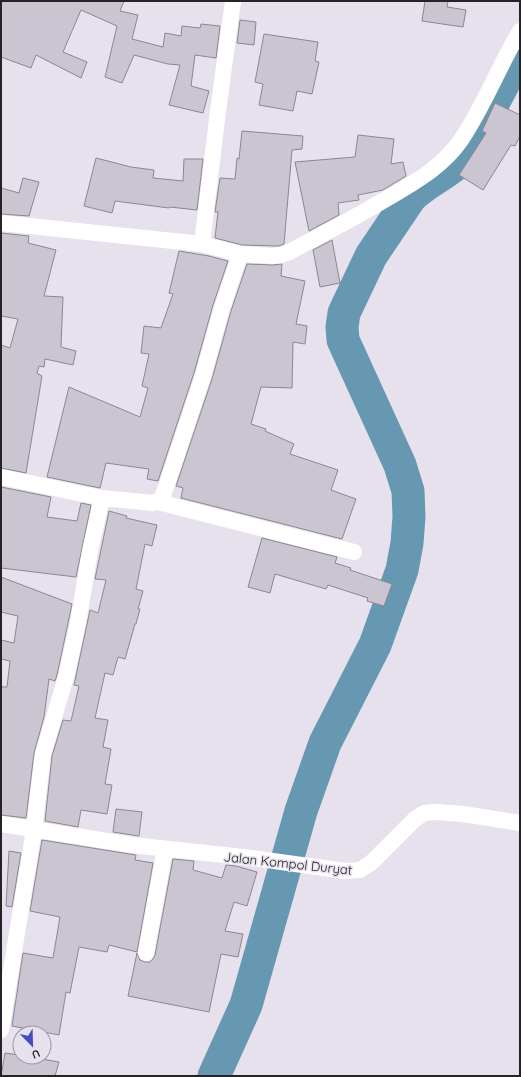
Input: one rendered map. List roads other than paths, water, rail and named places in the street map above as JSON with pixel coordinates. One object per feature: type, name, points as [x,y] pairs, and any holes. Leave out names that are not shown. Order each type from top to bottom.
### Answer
[{"type":"street","points":[[202,244],[233,1]]},
{"type":"street","points":[[1,223],[202,244],[240,254],[273,256],[289,252],[364,213],[425,175],[441,163],[460,141],[489,92],[510,48],[520,31]]},
{"type":"street","points":[[158,502],[162,499],[165,493],[240,254]]},
{"type":"street","points":[[1,476],[102,498],[154,503],[158,502],[354,552]]},
{"type":"street","points":[[1,1030],[34,830],[43,754],[66,677],[78,623],[90,551],[102,498]]},
{"type":"street","name":"Jalan Kompol Duryat","points":[[1,824],[132,845],[252,858],[345,871],[360,870],[372,864],[416,819],[424,813],[436,812],[463,814],[520,823]]},
{"type":"street","points":[[146,953],[165,849]]},
{"type":"waterway","points":[[214,1076],[246,1005],[301,811],[325,743],[375,645],[402,570],[407,543],[409,517],[408,491],[400,465],[343,340],[342,327],[344,313],[371,256],[410,198],[424,186],[454,166],[467,152],[515,62],[520,57]]}]
